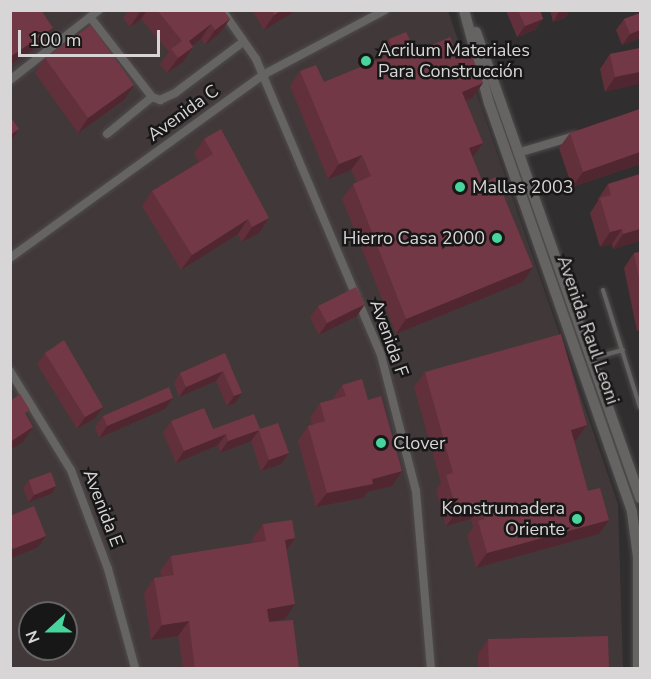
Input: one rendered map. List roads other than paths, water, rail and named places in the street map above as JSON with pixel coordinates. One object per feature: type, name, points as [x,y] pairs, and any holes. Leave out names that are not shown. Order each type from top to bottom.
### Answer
[{"type":"main road","name":"Avenida Raul Leoni","points":[[466,10],[521,152],[640,498]]},
{"type":"main road","name":"Avenida Raul Leoni","points":[[466,10],[489,103],[632,512],[638,557],[638,669]]},
{"type":"street","points":[[10,80],[99,10]]},
{"type":"street","name":"Avenida F","points":[[222,10],[263,75],[381,355],[401,423],[416,491],[430,669]]},
{"type":"street","name":"Avenida C","points":[[10,258],[263,75],[384,10]]},
{"type":"street","points":[[90,17],[152,98],[160,100],[175,93],[243,42]]},
{"type":"street","points":[[106,134],[152,98]]},
{"type":"street","points":[[521,152],[586,132]]},
{"type":"street","name":"Avenida E","points":[[10,372],[71,470],[108,568],[135,669]]},
{"type":"lane","points":[[603,290],[624,350],[640,407]]},
{"type":"lane","points":[[592,359],[624,350]]},
{"type":"place","name":"Acrilum Materiales Para Construcción","points":[[366,61]]},
{"type":"place","name":"Mallas 2003","points":[[460,187]]},
{"type":"place","name":"Hierro Casa 2000","points":[[497,238]]},
{"type":"place","name":"Clover","points":[[381,443]]},
{"type":"place","name":"Konstrumadera Oriente","points":[[577,519]]}]
